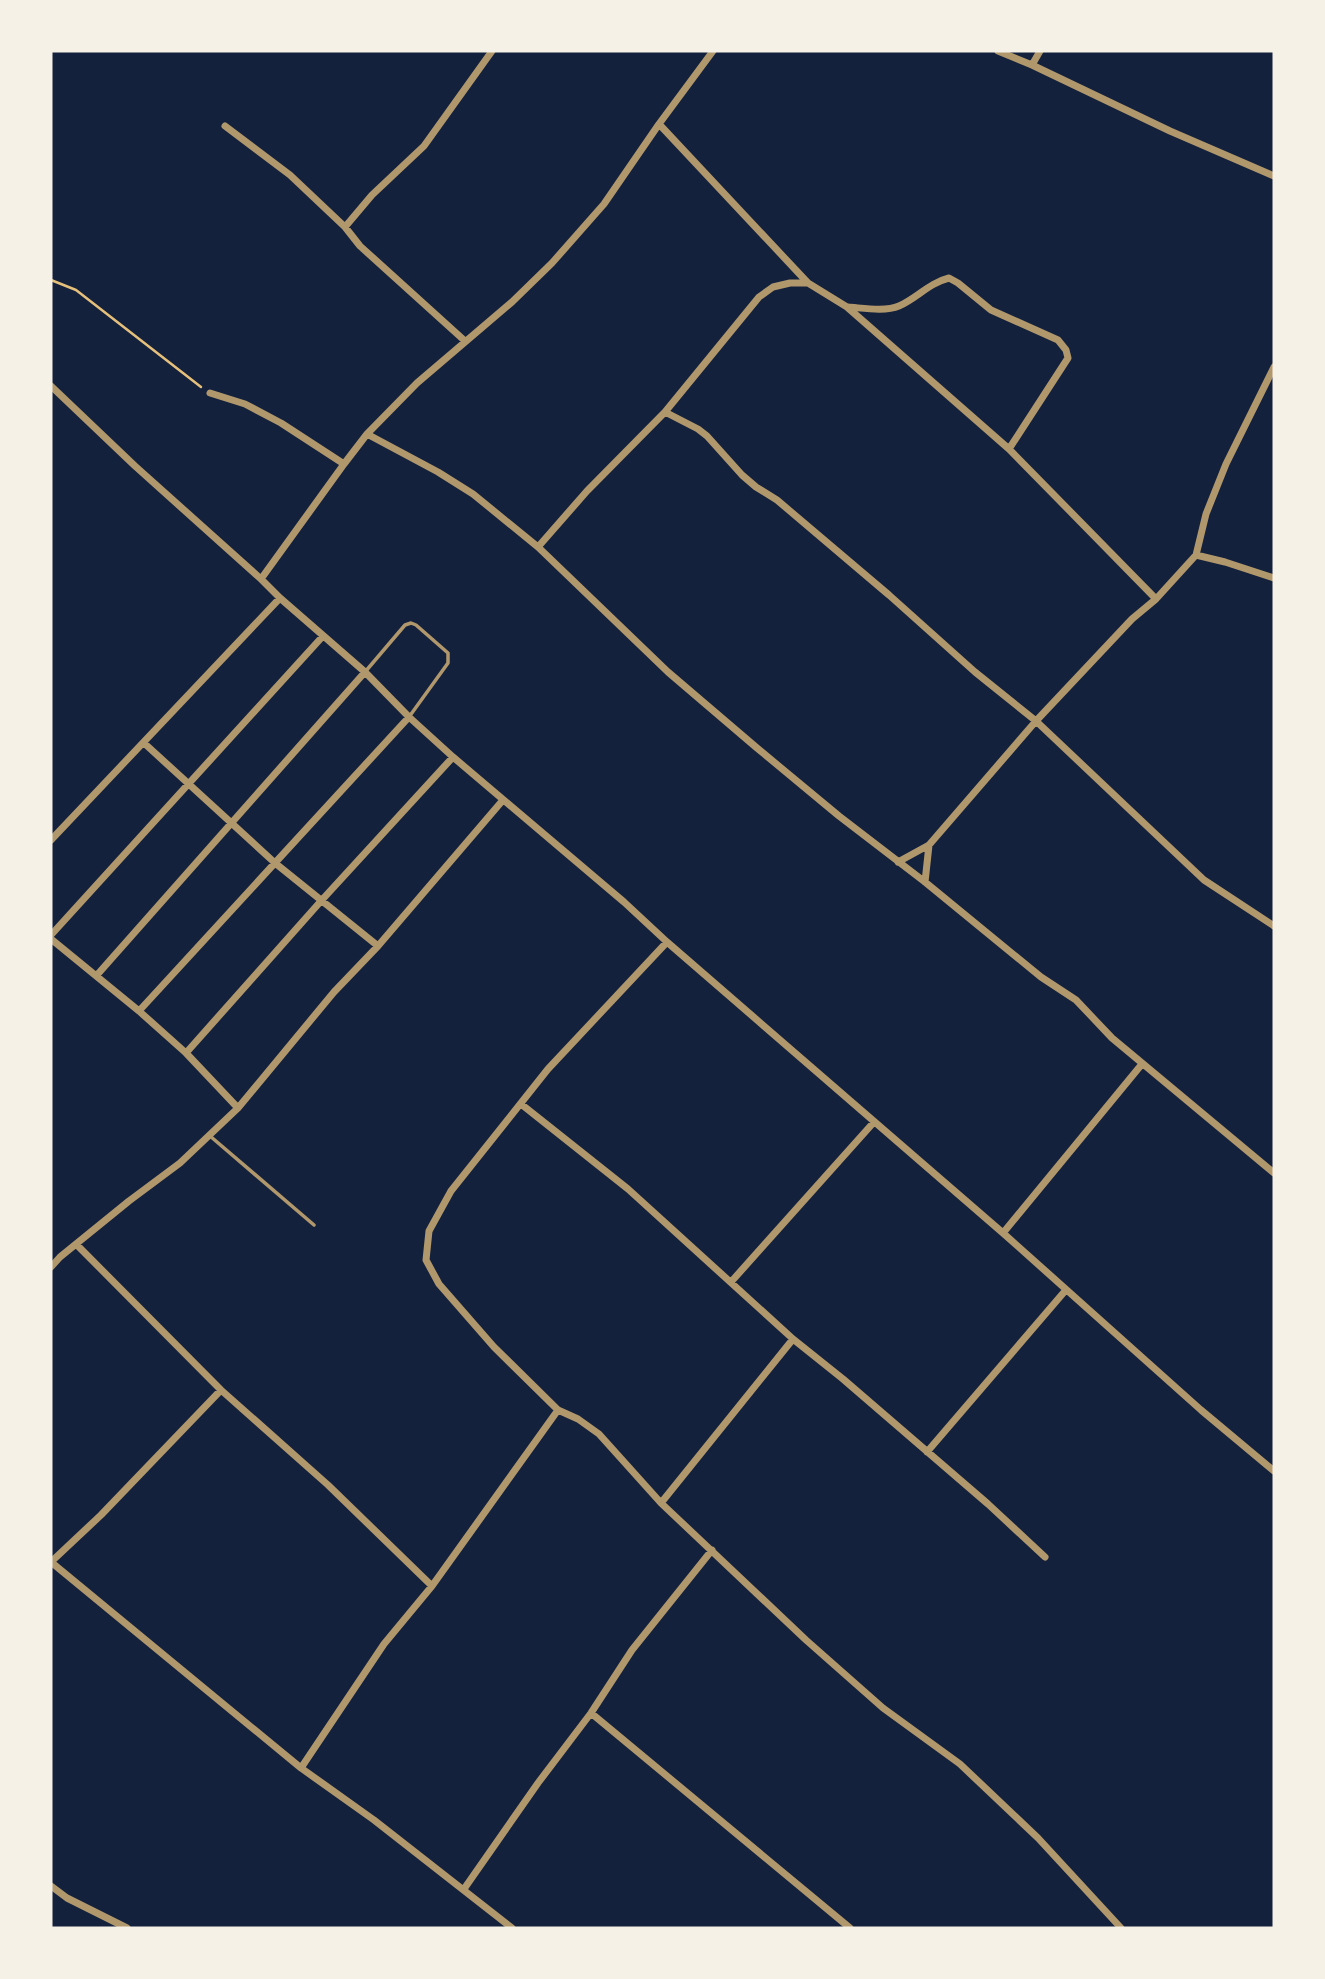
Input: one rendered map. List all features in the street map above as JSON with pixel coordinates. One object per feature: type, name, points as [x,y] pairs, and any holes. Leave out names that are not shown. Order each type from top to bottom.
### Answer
[{"type":"street","points":[[345,227],[372,195],[424,146],[492,51]]},
{"type":"street","points":[[261,579],[367,434],[417,383],[512,302],[552,263],[604,204],[713,51]]},
{"type":"street","points":[[998,51],[1274,176]]},
{"type":"street","points":[[1032,65],[1040,51]]},
{"type":"street","points":[[659,124],[808,283],[847,307],[1009,449],[1156,598]]},
{"type":"street","points":[[225,126],[290,175],[345,227],[360,246],[465,341]]},
{"type":"street","points":[[847,307],[898,306],[936,281],[949,278],[991,310],[1058,340],[1066,350],[1068,358],[1009,449]]},
{"type":"street","points":[[538,547],[587,491],[665,412],[759,297],[773,287],[808,283]]},
{"type":"street","points":[[898,862],[929,845],[1036,721],[1196,555],[1206,514],[1226,464],[1274,367]]},
{"type":"street","points":[[51,386],[453,757],[582,865],[1003,1233],[1065,1291],[1274,1471]]},
{"type":"street","points":[[209,393],[245,404],[281,423],[344,464]]},
{"type":"street","points":[[665,412],[707,436],[742,475],[777,500],[975,672],[1036,721],[1205,880],[1274,926]]},
{"type":"street","points":[[367,434],[473,494],[538,547],[667,672],[839,816],[1041,977],[1076,1000],[1112,1038],[1274,1172]]},
{"type":"street","points":[[1196,555],[1274,578]]},
{"type":"street","points":[[51,840],[279,598]]},
{"type":"street","points":[[237,1108],[186,1053],[51,937],[323,636]]},
{"type":"street","points":[[97,975],[365,673]]},
{"type":"street","points":[[139,1011],[409,717]]},
{"type":"street","points":[[144,743],[275,863],[378,946]]},
{"type":"street","points":[[186,1053],[453,757]]},
{"type":"street","points":[[51,1267],[129,1200],[180,1163],[237,1108],[334,992],[378,946],[503,800]]},
{"type":"street","points":[[925,882],[929,845]]},
{"type":"street","points":[[667,942],[548,1069],[451,1191],[429,1231],[426,1260],[439,1284],[494,1347],[558,1410],[578,1419],[598,1434],[661,1503],[806,1640],[883,1708],[960,1764],[1038,1838],[1121,1928]]},
{"type":"street","points":[[1003,1233],[1142,1064]]},
{"type":"street","points":[[521,1104],[628,1189],[793,1339],[988,1504],[1045,1557]]},
{"type":"street","points":[[731,1282],[874,1122]]},
{"type":"street","points":[[76,1244],[221,1390],[328,1485],[432,1586]]},
{"type":"street","points":[[51,1253],[60,1257]]},
{"type":"street","points":[[927,1452],[1065,1291]]},
{"type":"street","points":[[661,1503],[793,1339]]},
{"type":"street","points":[[221,1390],[101,1515],[51,1562],[301,1768],[374,1820],[512,1928]]},
{"type":"street","points":[[301,1768],[384,1644],[432,1586],[558,1410]]},
{"type":"street","points":[[464,1889],[591,1713],[632,1650],[712,1550]]},
{"type":"street","points":[[591,1713],[850,1928]]},
{"type":"street","points":[[51,1886],[67,1898],[127,1928]]},
{"type":"lane","points":[[365,673],[405,625],[411,623],[448,653],[448,663],[409,717]]},
{"type":"lane","points":[[208,1135],[314,1225]]},
{"type":"path","points":[[51,280],[76,290],[209,393]]}]
